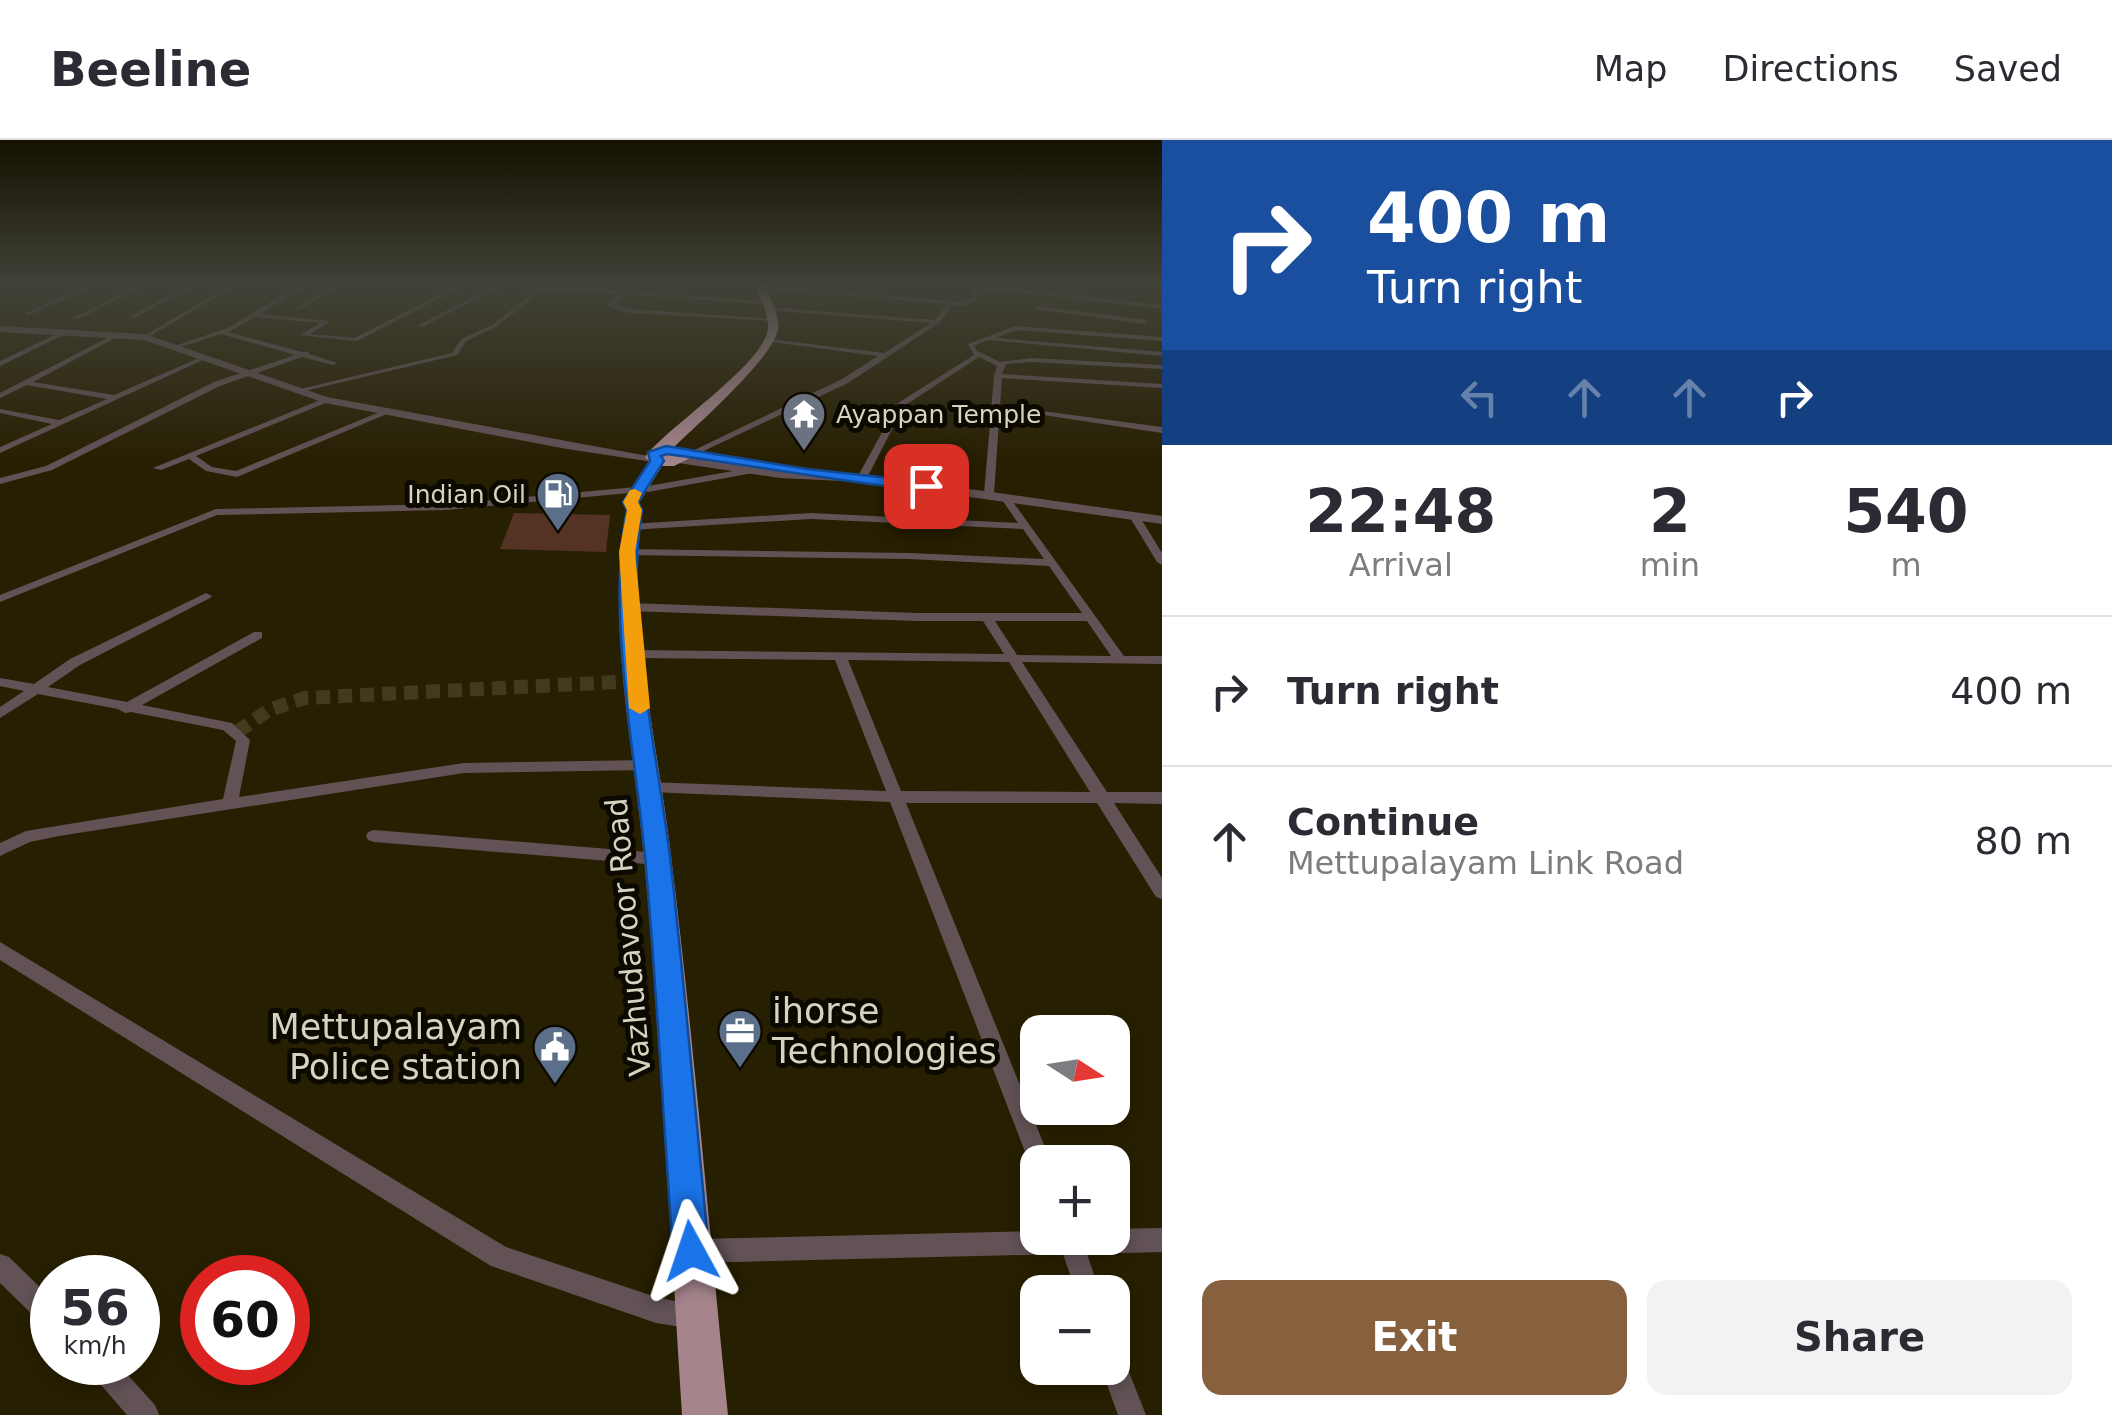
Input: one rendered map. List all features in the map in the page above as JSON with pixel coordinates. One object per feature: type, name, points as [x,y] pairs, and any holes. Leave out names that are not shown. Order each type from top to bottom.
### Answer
[{"type":"main road","points":[[635,514],[668,456],[707,418],[708,409],[768,344]]},
{"type":"main road","name":"Vazhudavoor Road","points":[[635,514],[629,608],[658,859],[705,1415]]},
{"type":"street","points":[[0,364],[40,344]]},
{"type":"street","points":[[0,396],[101,344]]},
{"type":"street","points":[[161,344],[321,398],[560,442],[756,470],[988,494],[1162,520]]},
{"type":"street","points":[[172,348],[186,344]]},
{"type":"street","points":[[268,344],[333,363]]},
{"type":"street","points":[[298,392],[455,354],[461,344]]},
{"type":"street","points":[[797,344],[883,355]]},
{"type":"street","points":[[668,456],[782,414],[846,380],[902,344]]},
{"type":"street","points":[[973,344],[970,345],[978,355],[1000,365]]},
{"type":"street","points":[[1046,344],[1162,354]]},
{"type":"street","points":[[0,480],[48,468],[244,374],[306,353]]},
{"type":"street","points":[[862,478],[902,405],[978,355]]},
{"type":"street","points":[[0,450],[201,358]]},
{"type":"street","points":[[1000,365],[1009,360],[1032,360],[1162,366]]},
{"type":"street","points":[[988,494],[1000,365]]},
{"type":"street","points":[[998,376],[1162,386]]},
{"type":"street","points":[[27,384],[112,396]]},
{"type":"street","points":[[158,468],[321,398]]},
{"type":"street","points":[[0,411],[56,422]]},
{"type":"street","points":[[1030,411],[1162,430]]},
{"type":"street","points":[[189,456],[209,469],[237,474],[390,412]]},
{"type":"street","points":[[668,456],[785,466],[806,473]]},
{"type":"street","points":[[635,514],[756,470]]},
{"type":"street","points":[[1004,497],[1120,659]]},
{"type":"street","points":[[0,599],[216,512],[446,507],[1025,526]]},
{"type":"street","points":[[635,514],[909,556],[1052,563]]},
{"type":"street","points":[[1134,516],[1162,562]]},
{"type":"street","points":[[0,714],[75,662],[206,596]]},
{"type":"street","points":[[629,608],[1090,616]]},
{"type":"street","points":[[987,617],[1162,892]]},
{"type":"street","points":[[125,709],[258,635]]},
{"type":"street","points":[[633,654],[1162,660]]},
{"type":"street","points":[[840,656],[1033,1145]]},
{"type":"street","points":[[0,682],[228,726],[243,740],[230,803]]},
{"type":"street","points":[[0,850],[26,837],[464,768],[648,776],[895,797],[1162,798]]},
{"type":"street","points":[[374,836],[658,859]]},
{"type":"street","points":[[0,950],[500,1257],[656,1310],[694,1316]]},
{"type":"street","points":[[1130,1240],[1162,1240]]},
{"type":"street","points":[[691,1251],[1020,1241]]},
{"type":"street","points":[[0,1266],[30,1295]]},
{"type":"street","points":[[118,1385],[145,1415]]},
{"type":"street","points":[[1121,1385],[1132,1415]]},
{"type":"building","name":"Indian Oil","points":[[514,513],[610,515],[606,552],[500,549]]},
{"type":"tunnel","points":[[237,732],[269,710],[305,698],[637,681]]},
{"type":"slow traffic","points":[[635,493],[627,552],[640,708]]},
{"type":"place","name":"Ayappan Temple","points":[[804,452]]},
{"type":"place","name":"Indian Oil","points":[[558,532]]},
{"type":"place","name":"ihorse Technologies","points":[[740,1069]]},
{"type":"place","name":"Mettupalayam Police station","points":[[555,1085]]},
{"type":"route","points":[[691,1251],[658,859],[629,608],[627,552],[635,510],[631,502],[657,461],[652,455],[666,450],[785,466],[806,473],[926,486]]}]
